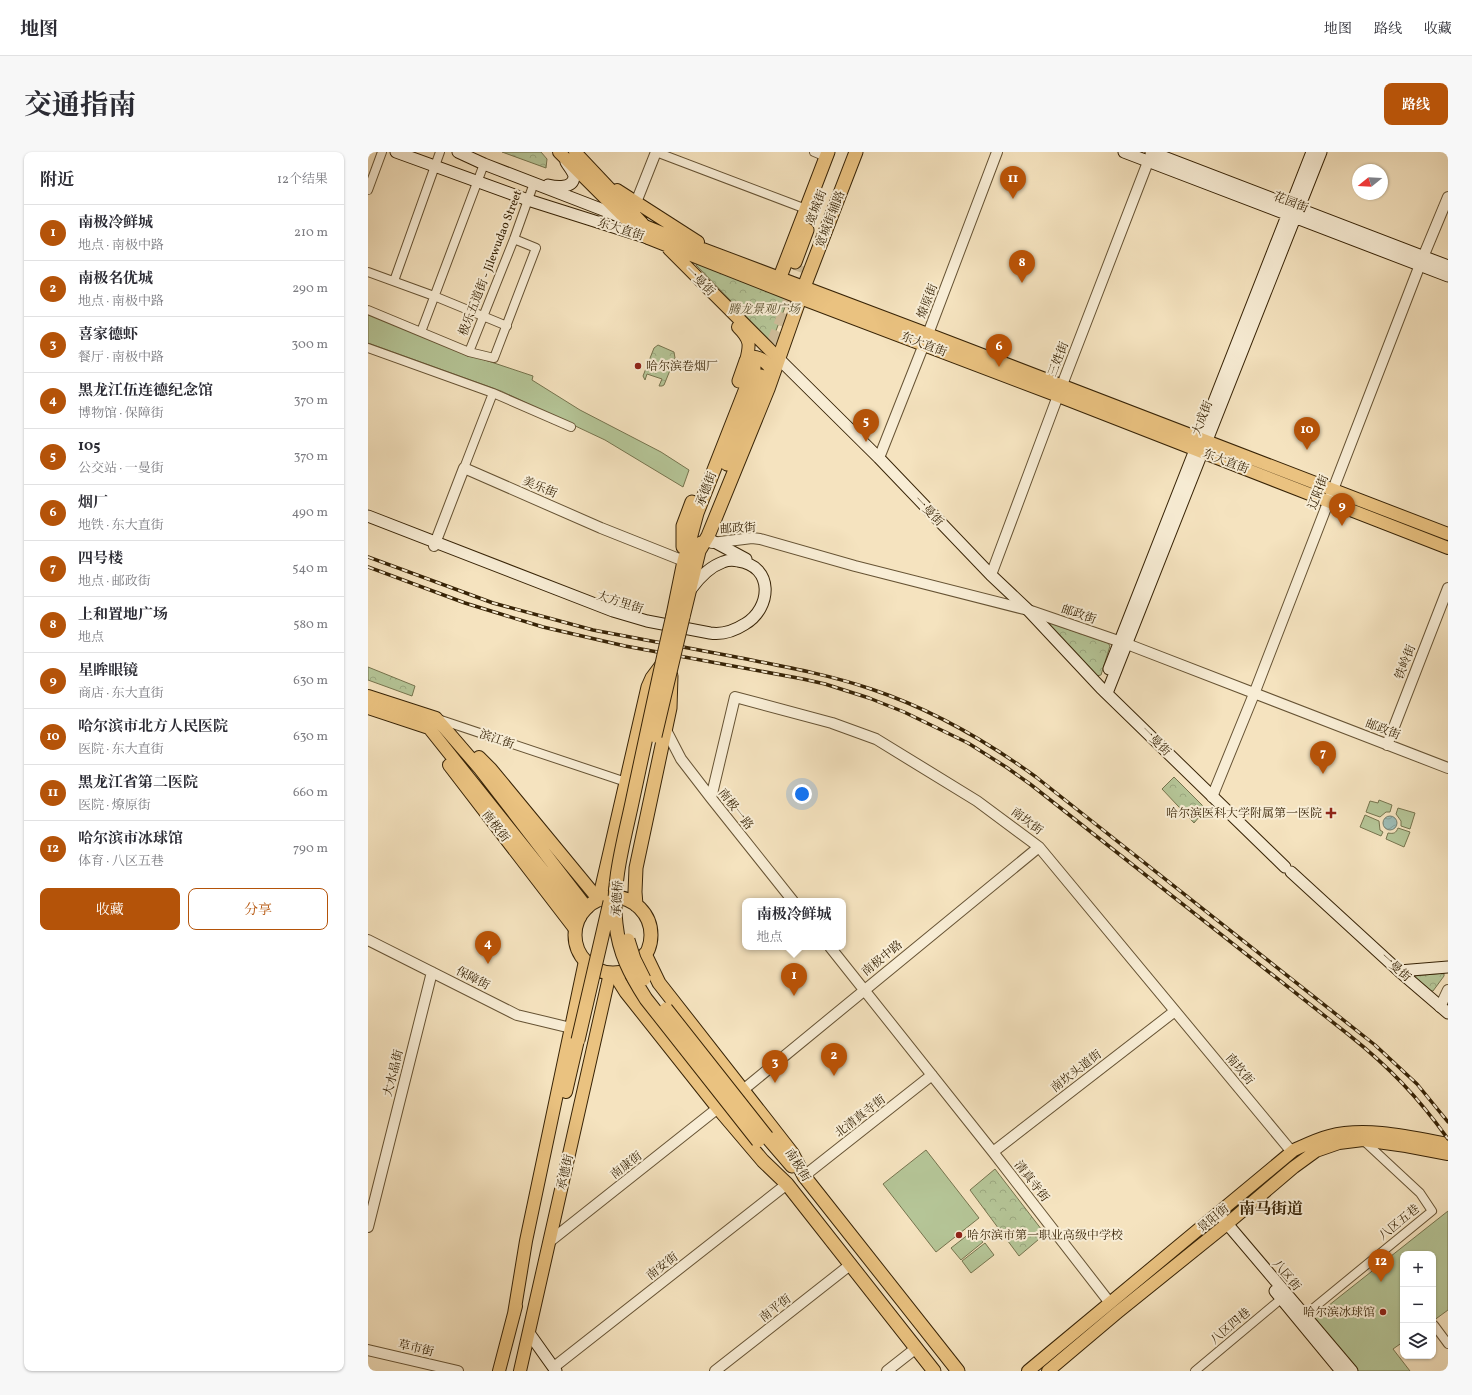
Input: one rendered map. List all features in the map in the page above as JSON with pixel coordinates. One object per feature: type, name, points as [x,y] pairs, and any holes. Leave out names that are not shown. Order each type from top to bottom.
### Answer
[{"type":"highway","name":"宽城街","points":[[826,153],[799,264],[848,152]]},
{"type":"highway","name":"宽城街辅路","points":[[758,370],[778,358],[856,152]]},
{"type":"highway","points":[[780,277],[826,153]]},
{"type":"highway","points":[[693,557],[710,541],[768,390],[758,370]]},
{"type":"highway","name":"承德街","points":[[678,616],[693,557],[711,509],[758,370]]},
{"type":"highway","name":"承德街","points":[[678,616],[688,592],[697,513],[758,370]]},
{"type":"highway","name":"承德桥","points":[[678,616],[620,863],[615,906],[616,923],[626,964],[646,999],[762,1139]]},
{"type":"highway","points":[[599,900],[648,688],[652,678],[666,667],[672,696],[636,868],[636,905]]},
{"type":"highway","name":"承德桥","points":[[666,667],[627,864],[623,904],[626,935],[638,969],[652,991],[762,1139]]},
{"type":"highway","points":[[578,1040],[620,863]]},
{"type":"highway","points":[[612,897],[630,901],[636,905],[644,914],[649,925],[650,943],[646,954],[639,963],[630,969],[612,973],[596,969],[585,961],[581,956],[576,943],[575,929],[583,912],[599,900],[612,897]]},
{"type":"highway","name":"南极街","points":[[646,954],[659,983],[792,1153],[804,1176],[958,1371]]},
{"type":"highway","name":"南极街","points":[[612,973],[718,1108],[763,1161],[787,1184],[915,1349],[934,1371]]},
{"type":"highway","points":[[762,1139],[804,1176]]},
{"type":"highway","points":[[762,1139],[787,1184]]},
{"type":"main road","name":"东大直街","points":[[396,152],[528,200],[648,238],[802,292],[1060,390],[1203,439],[1448,548]]},
{"type":"main road","name":"东大直街","points":[[458,152],[484,164],[534,183],[631,210],[643,225],[713,253],[780,277],[802,292]]},
{"type":"main road","name":"一曼街","points":[[575,152],[631,210],[648,238],[745,334],[758,370]]},
{"type":"main road","name":"花园街","points":[[1124,152],[1151,154],[1293,212],[1421,261],[1448,276]]},
{"type":"main road","name":"大成街","points":[[1293,212],[1312,152]]},
{"type":"main road","name":"大成街","points":[[1104,690],[1293,212],[1321,152]]},
{"type":"main road","name":"一曼街","points":[[560,153],[631,210]]},
{"type":"main road","points":[[534,183],[558,187],[571,182],[574,176],[573,173],[560,153]]},
{"type":"main road","points":[[631,210],[713,253]]},
{"type":"main road","name":"一曼街","points":[[643,225],[665,245],[879,458],[991,575],[1028,610],[1104,690],[1212,797],[1401,973],[1444,1010]]},
{"type":"main road","name":"花园街","points":[[1421,261],[1448,266]]},
{"type":"main road","name":"东大直街","points":[[1060,390],[1199,451],[1448,534]]},
{"type":"main road","name":"大方里街","points":[[368,516],[592,607],[642,623],[707,636],[721,637],[738,632],[758,618],[767,603],[769,592],[764,575],[754,564],[710,541]]},
{"type":"main road","name":"大方里街","points":[[368,521],[613,611],[647,621],[717,634],[732,631],[741,627],[752,619],[761,608],[766,595],[760,574],[751,565],[744,562],[734,561],[722,562],[713,567],[700,577],[688,592]]},
{"type":"main road","name":"滨江街","points":[[368,696],[436,725]]},
{"type":"main road","name":"滨江街","points":[[368,708],[416,723],[436,725]]},
{"type":"main road","name":"南极街","points":[[416,723],[575,929]]},
{"type":"main road","points":[[436,725],[468,747],[491,769],[599,900]]},
{"type":"main road","name":"南极街","points":[[436,725],[480,768],[583,912]]},
{"type":"main road","points":[[514,1314],[526,1241],[585,961]]},
{"type":"main road","points":[[1401,973],[1448,967]]},
{"type":"main road","points":[[1401,973],[1444,971],[1448,973]]},
{"type":"main road","name":"承德街","points":[[520,1371],[612,973]]},
{"type":"main road","points":[[499,1371],[536,1226],[578,1040]]},
{"type":"main road","name":"景阳街","points":[[1028,1371],[1293,1151],[1328,1136],[1359,1132],[1415,1138],[1448,1144]]},
{"type":"main road","name":"景阳街","points":[[1048,1371],[1301,1161],[1316,1151],[1339,1143],[1363,1140],[1448,1154]]},
{"type":"main road","name":"八区街","points":[[1215,1215],[1281,1299],[1342,1371]]},
{"type":"main road","name":"八区街","points":[[1224,1226],[1305,1315],[1352,1371]]},
{"type":"main road","points":[[529,1333],[555,1369]]},
{"type":"street","points":[[368,190],[371,173],[382,152]]},
{"type":"street","points":[[394,281],[440,152]]},
{"type":"street","points":[[631,210],[656,152],[806,209]]},
{"type":"street","name":"燎原街","points":[[879,458],[926,339],[996,152]]},
{"type":"street","name":"三姓街","points":[[991,575],[1060,390],[1151,154]]},
{"type":"street","points":[[421,332],[484,164]]},
{"type":"street","name":"极乐五道街 - Jilewudao Street","points":[[469,352],[514,239],[534,183]]},
{"type":"street","name":"辽阳街","points":[[1212,797],[1254,694],[1421,261],[1448,197]]},
{"type":"street","points":[[368,310],[469,352],[494,358],[536,248],[514,239]]},
{"type":"street","points":[[368,272],[434,296],[507,326]]},
{"type":"street","points":[[368,348],[493,393],[571,427]]},
{"type":"street","points":[[434,544],[493,393]]},
{"type":"street","name":"美乐街","points":[[464,468],[602,528],[693,557]]},
{"type":"street","name":"邮政街","points":[[710,541],[752,538],[760,539],[854,566],[1028,610],[1123,643],[1448,768]]},
{"type":"street","name":"铁岭街","points":[[1387,745],[1448,588]]},
{"type":"street","name":"南坎街","points":[[711,798],[735,697],[832,723],[876,739],[977,801],[1039,847],[1293,1151]]},
{"type":"street","name":"滨江街","points":[[436,725],[626,782]]},
{"type":"street","name":"南极一路","points":[[666,730],[682,759],[791,898]]},
{"type":"street","name":"南极中路","points":[[743,1090],[1039,847]]},
{"type":"street","name":"保障街","points":[[369,944],[432,972],[517,1015],[571,1028]]},
{"type":"street","points":[[832,950],[932,1076]]},
{"type":"street","name":"大水晶街","points":[[368,1227],[370,1210],[432,972]]},
{"type":"street","points":[[1444,1010],[1448,990]]},
{"type":"street","name":"南坎头道街","points":[[993,1152],[1175,1011]]},
{"type":"street","name":"清真寺街","points":[[932,1076],[1110,1303]]},
{"type":"street","name":"北清真寺街","points":[[804,1176],[932,1076]]},
{"type":"street","name":"南康街","points":[[550,1242],[718,1108]]},
{"type":"street","name":"八区五巷","points":[[1305,1315],[1432,1211],[1420,1193],[1363,1140]]},
{"type":"street","name":"南安街","points":[[555,1369],[787,1184]]},
{"type":"street","name":"南平街","points":[[715,1371],[850,1265]]},
{"type":"street","name":"八区四巷","points":[[1195,1371],[1281,1299]]},
{"type":"street","points":[[1436,1328],[1448,1344]]},
{"type":"street","points":[[887,1371],[915,1349]]},
{"type":"street","name":"草市街","points":[[368,1350],[458,1371]]},
{"type":"green space","points":[[502,152],[541,152],[547,159],[546,168]]},
{"type":"green space","name":"腾龙景观广场","points":[[697,262],[785,298],[787,302],[772,341],[770,341],[696,265]]},
{"type":"green space","points":[[368,314],[470,355],[533,376],[532,380],[580,410],[661,452],[689,470],[683,487],[605,440],[501,391],[368,343]]},
{"type":"green space","points":[[658,345],[674,352],[675,358],[664,385],[662,386],[659,386],[662,379],[647,374],[645,380],[643,376],[654,348]]},
{"type":"green space","points":[[1044,621],[1108,643],[1110,646],[1101,675],[1096,676]]},
{"type":"green space","points":[[368,667],[415,686],[412,696],[368,680]]},
{"type":"green space","points":[[1174,777],[1206,809],[1194,823],[1162,789]]},
{"type":"green space","points":[[1379,800],[1392,805],[1390,812],[1386,812],[1380,817],[1366,812],[1370,801],[1378,803]]},
{"type":"green space","points":[[1398,808],[1415,813],[1410,829],[1401,826],[1401,821],[1396,814]]},
{"type":"green space","points":[[1365,815],[1379,821],[1380,830],[1383,832],[1381,836],[1360,827]]},
{"type":"green space","points":[[1398,828],[1410,832],[1404,847],[1386,839],[1388,833],[1394,833]]},
{"type":"green space","points":[[1444,973],[1444,976],[1433,991],[1429,991],[1414,979],[1414,976]]},
{"type":"green space","points":[[926,1150],[979,1218],[936,1252],[883,1184]]},
{"type":"green space","points":[[995,1169],[1045,1234],[1019,1256],[970,1190]]},
{"type":"green space","points":[[1448,1211],[1448,1310],[1436,1319],[1436,1251],[1400,1251],[1400,1344],[1393,1349],[1410,1371],[1358,1371],[1314,1317]]},
{"type":"green space","points":[[974,1230],[983,1242],[961,1260],[951,1248]]},
{"type":"green space","points":[[985,1243],[994,1255],[971,1273],[962,1261]]},
{"type":"water","points":[[1390,816],[1395,818],[1397,823],[1395,828],[1390,830],[1385,828],[1383,823],[1385,818]]},
{"type":"tunnel","points":[[766,361],[803,266]]},
{"type":"railway","points":[[368,557],[493,603],[593,630],[787,667],[821,675],[871,689],[936,716],[997,750],[1036,777],[1375,1045],[1417,1084],[1448,1122]]},
{"type":"railway","points":[[368,567],[465,603],[543,627],[625,646],[825,684],[869,698],[904,712],[968,743],[1030,784],[1364,1047],[1414,1096],[1448,1139]]},
{"type":"place","name":"黑龙江省第二医院","points":[[1013,199]]},
{"type":"place","name":"上和置地广场","points":[[1022,283]]},
{"type":"place","name":"哈尔滨卷烟厂","points":[[638,366]]},
{"type":"place","name":"烟厂","points":[[999,367]]},
{"type":"place","name":"105","points":[[866,442]]},
{"type":"place","name":"哈尔滨市北方人民医院","points":[[1307,450]]},
{"type":"place","name":"星眸眼镜","points":[[1342,526]]},
{"type":"place","name":"四号楼","points":[[1323,774]]},
{"type":"place","name":"哈尔滨医科大学附属第一医院","points":[[1331,813]]},
{"type":"place","name":"黑龙江伍连德纪念馆","points":[[488,964]]},
{"type":"place","name":"南极冷鲜城","points":[[794,996]]},
{"type":"place","name":"南极名优城","points":[[834,1076]]},
{"type":"place","name":"喜家德虾","points":[[775,1083]]},
{"type":"place","name":"哈尔滨市第一职业高级中学校","points":[[959,1235]]},
{"type":"place","name":"哈尔滨市冰球馆","points":[[1381,1282]]},
{"type":"place","name":"哈尔滨冰球馆","points":[[1383,1312]]},
{"type":"district","name":"南马街道","points":[[1271,1208]]}]
